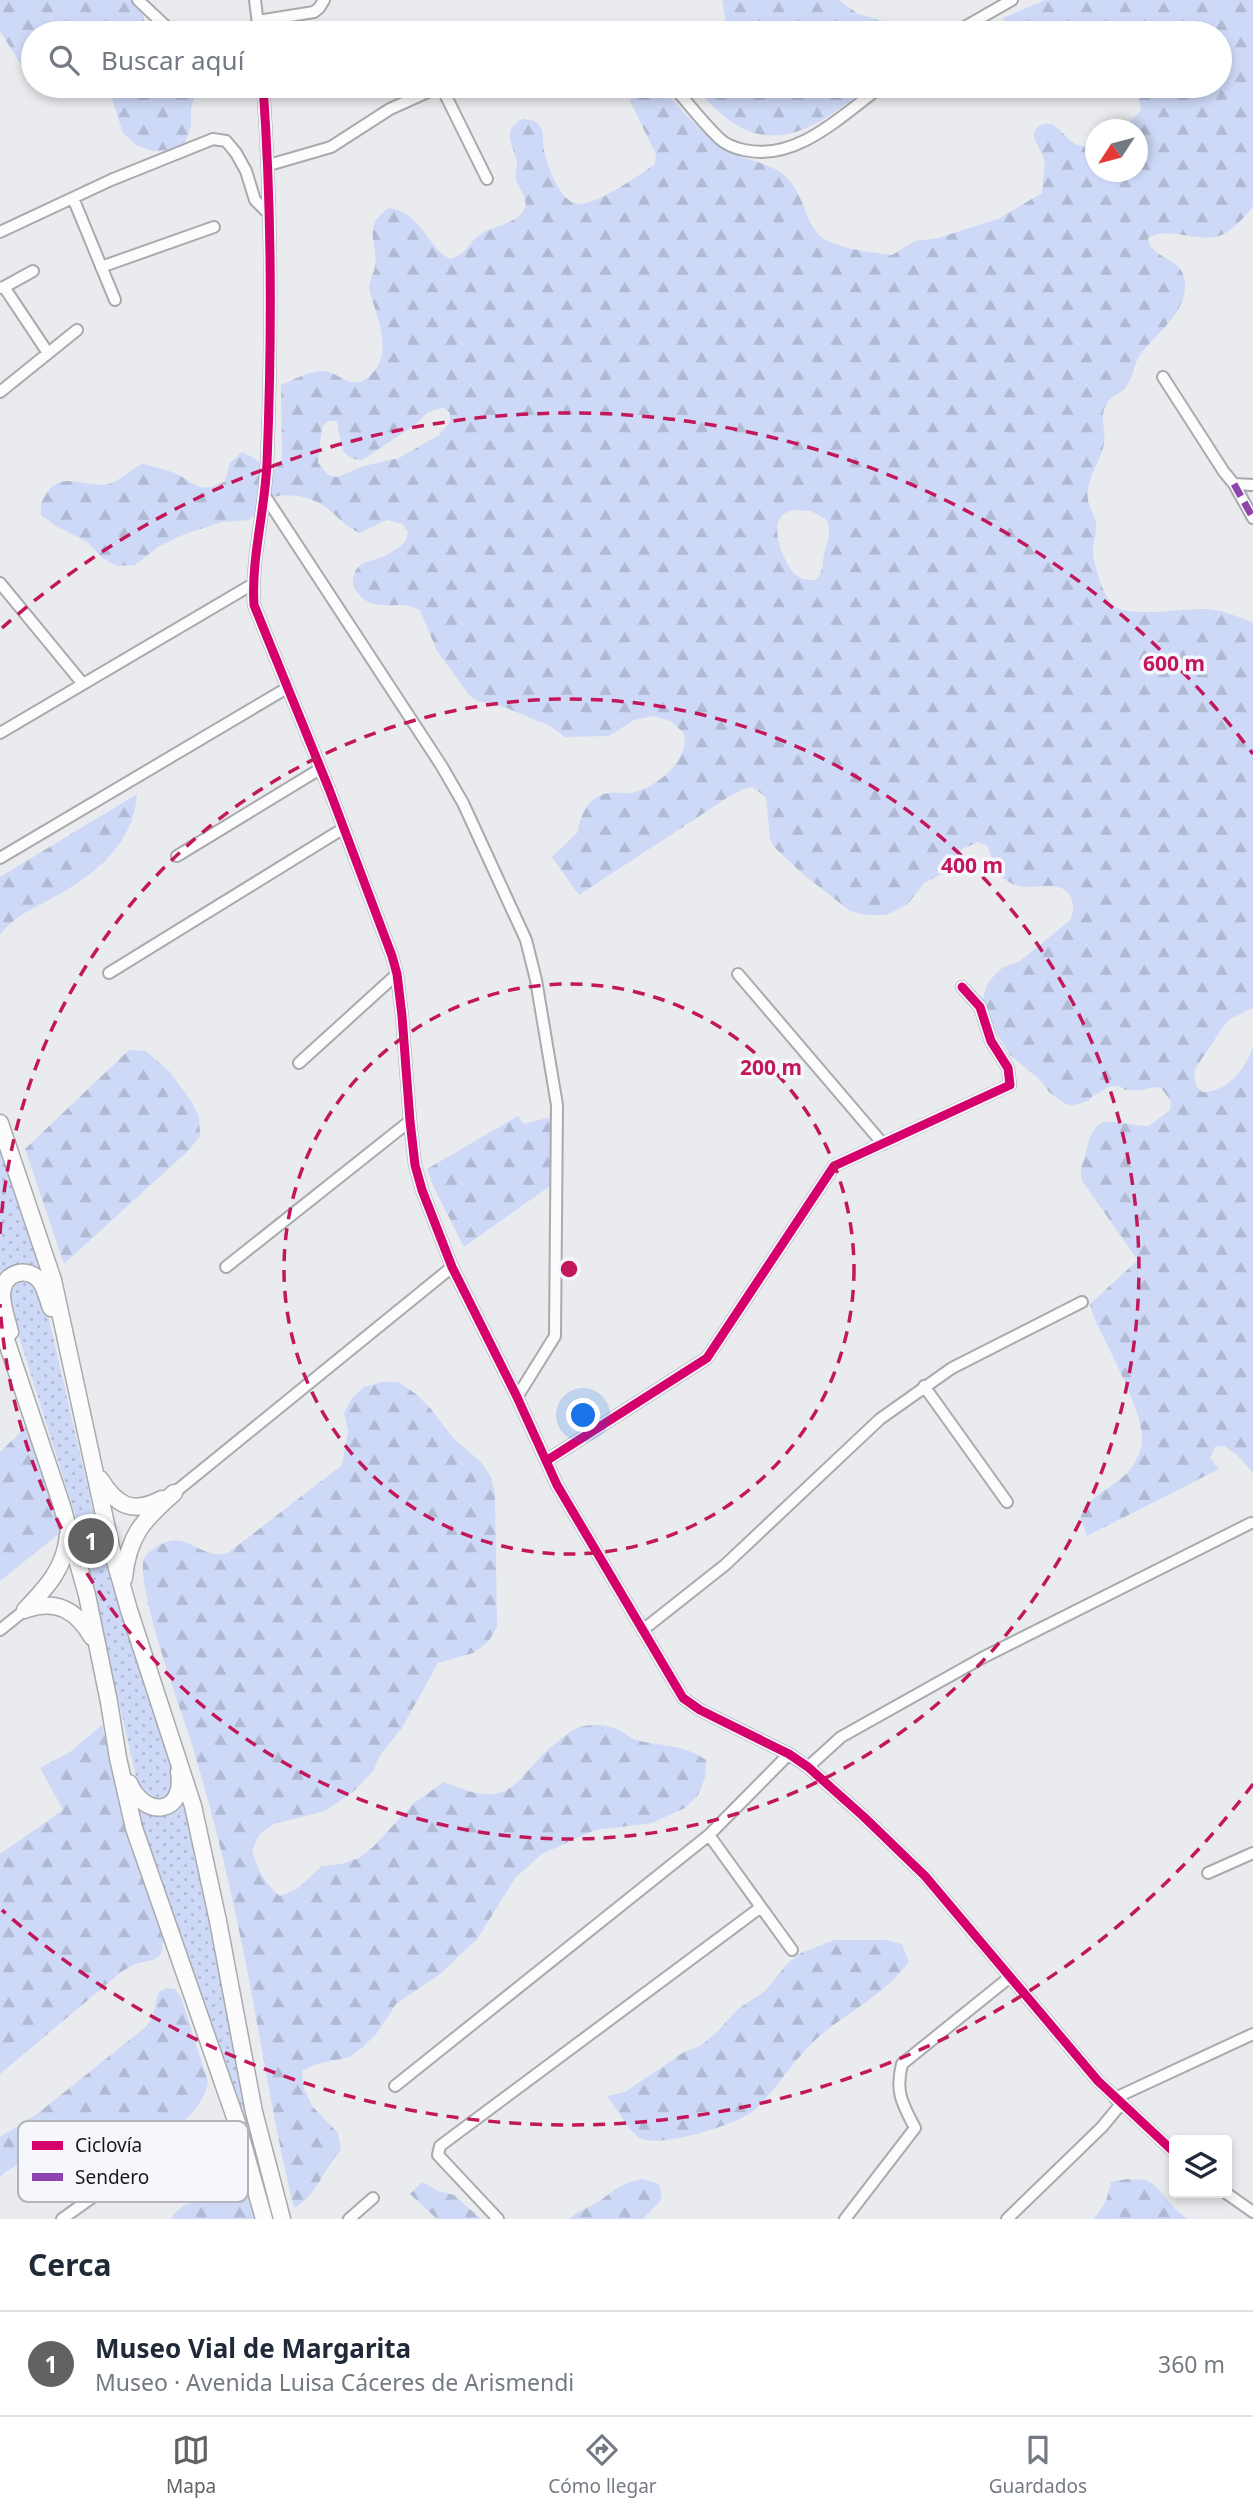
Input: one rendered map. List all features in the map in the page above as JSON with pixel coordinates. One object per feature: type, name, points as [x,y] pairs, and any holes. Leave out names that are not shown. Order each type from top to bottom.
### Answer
[{"type":"main road","points":[[0,1123],[53,1280],[123,1591],[184,1772],[204,1849],[254,2112],[282,2219]]},
{"type":"main road","points":[[28,1406],[2,1294],[7,1280],[20,1272],[35,1277],[46,1292],[88,1438]]},
{"type":"main road","points":[[0,1322],[68,1527],[99,1650],[118,1758],[134,1828],[236,2121]]},
{"type":"main road","points":[[96,1472],[108,1492],[123,1505],[146,1505],[174,1493]]},
{"type":"main road","points":[[123,1591],[127,1552],[132,1538],[147,1518],[174,1493]]},
{"type":"main road","points":[[25,1610],[58,1573],[67,1548],[68,1527]]},
{"type":"main road","points":[[25,1610],[40,1604],[64,1608],[81,1620],[99,1650]]},
{"type":"main road","points":[[118,1758],[132,1791],[139,1799],[146,1806],[164,1807],[177,1798],[180,1790],[172,1738]]},
{"type":"main road","points":[[248,2162],[264,2219]]},
{"type":"street","points":[[138,0],[160,21]]},
{"type":"street","points":[[255,0],[258,21],[314,12],[324,0]]},
{"type":"street","points":[[973,21],[1012,0]]},
{"type":"street","points":[[263,98],[269,166],[268,420],[265,496],[253,584],[254,606],[344,828],[397,974],[415,1165],[452,1267],[557,1485],[683,1698],[700,1710],[789,1754],[808,1767],[864,1817],[925,1876],[1098,2081],[1169,2147]]},
{"type":"street","points":[[269,166],[331,147],[390,109],[414,98]]},
{"type":"street","points":[[447,98],[487,179]]},
{"type":"street","points":[[684,98],[721,140],[735,148],[773,153],[796,146],[864,98]]},
{"type":"street","points":[[0,232],[170,155],[214,139],[226,141],[236,153],[246,172],[255,200],[269,214]]},
{"type":"street","points":[[73,198],[115,300]]},
{"type":"street","points":[[101,267],[214,227]]},
{"type":"street","points":[[33,271],[2,287],[48,353]]},
{"type":"street","points":[[0,392],[77,330]]},
{"type":"street","points":[[1163,377],[1234,484],[1253,518]]},
{"type":"street","points":[[1234,484],[1253,485]]},
{"type":"street","points":[[265,496],[463,803],[526,940],[536,980],[557,1105],[557,1253],[555,1336],[517,1398]]},
{"type":"street","points":[[0,583],[83,684]]},
{"type":"street","points":[[0,733],[253,584]]},
{"type":"street","points":[[0,858],[287,688]]},
{"type":"street","points":[[177,856],[320,769]]},
{"type":"street","points":[[109,972],[344,828]]},
{"type":"street","points":[[299,1063],[397,974]]},
{"type":"street","points":[[738,974],[883,1144]]},
{"type":"street","points":[[546,1461],[707,1358],[834,1166],[1010,1086],[1008,1068],[991,1041],[980,1007],[962,988]]},
{"type":"street","points":[[226,1267],[410,1121]]},
{"type":"street","points":[[174,1493],[452,1267]]},
{"type":"street","points":[[644,1629],[725,1565],[880,1419],[952,1368],[1082,1302]]},
{"type":"street","points":[[925,1386],[1007,1503]]},
{"type":"street","points":[[808,1767],[841,1737],[982,1658],[1251,1523]]},
{"type":"street","points":[[0,1630],[25,1610]]},
{"type":"street","points":[[395,2086],[709,1835],[789,1754]]},
{"type":"street","points":[[709,1835],[792,1950]]},
{"type":"street","points":[[1209,1872],[1253,1853]]},
{"type":"street","points":[[498,2219],[438,2155],[440,2146],[761,1907]]},
{"type":"street","points":[[845,2219],[915,2128],[900,2098],[898,2081],[902,2064],[1010,1976]]},
{"type":"street","points":[[1007,2219],[1102,2127],[1118,2101],[1253,2034]]},
{"type":"street","points":[[1232,2197],[1253,2212]]},
{"type":"street","points":[[349,2219],[373,2198]]},
{"type":"street","points":[[62,2219],[86,2202]]},
{"type":"green space","points":[[0,0],[142,0],[144,21],[21,21],[21,64],[0,31]]},
{"type":"green space","points":[[722,0],[839,0],[858,14],[884,21],[724,21]]},
{"type":"green space","points":[[1045,0],[1253,0],[1253,207],[1233,228],[1219,236],[1210,238],[1165,233],[1148,238],[1156,252],[1182,272],[1185,282],[1184,295],[1177,312],[1140,355],[1127,385],[1106,404],[1103,416],[1104,444],[1089,483],[1088,502],[1096,523],[1093,551],[1095,565],[1108,599],[1117,608],[1136,612],[1213,610],[1253,623],[1253,1008],[1225,1024],[1195,1069],[1195,1076],[1196,1084],[1202,1092],[1227,1084],[1240,1071],[1253,1047],[1253,1473],[1236,1454],[1224,1446],[1215,1447],[1210,1458],[1219,1469],[1087,1536],[1080,1517],[1094,1498],[1130,1470],[1139,1453],[1142,1439],[1131,1396],[1090,1304],[1138,1260],[1082,1181],[1081,1168],[1096,1127],[1109,1122],[1149,1126],[1170,1110],[1171,1101],[1161,1088],[1126,1090],[1118,1086],[1109,1087],[1088,1101],[1072,1106],[1064,1103],[1010,1055],[980,1007],[987,985],[1002,968],[1020,961],[1069,921],[1073,906],[1068,893],[1054,886],[1029,887],[1005,880],[994,867],[987,845],[978,842],[962,849],[948,871],[924,883],[907,905],[886,915],[850,911],[774,847],[770,839],[766,797],[752,787],[727,798],[579,895],[552,857],[578,832],[582,815],[598,796],[607,793],[631,793],[661,779],[677,763],[682,753],[684,733],[670,721],[653,716],[634,720],[609,736],[565,737],[550,726],[470,696],[437,651],[420,610],[410,606],[368,602],[353,586],[358,567],[388,554],[406,541],[408,532],[403,524],[387,520],[360,533],[316,501],[295,496],[273,497],[249,520],[222,522],[185,534],[158,547],[135,565],[117,566],[102,558],[89,543],[41,515],[41,504],[52,487],[58,483],[72,481],[108,484],[143,464],[172,472],[202,487],[216,486],[225,481],[230,463],[242,452],[276,469],[282,454],[281,385],[317,371],[328,372],[349,381],[361,381],[376,369],[381,359],[383,348],[380,325],[369,289],[375,266],[375,221],[389,208],[400,211],[416,222],[435,246],[450,259],[461,254],[483,233],[517,218],[524,209],[525,201],[516,180],[517,164],[510,136],[513,126],[522,119],[539,125],[553,177],[567,199],[580,204],[598,199],[619,188],[655,164],[656,154],[630,101],[633,98],[670,98],[701,130],[730,152],[762,163],[788,179],[799,195],[814,228],[825,240],[854,249],[892,255],[915,241],[938,238],[998,219],[1042,193],[1045,161],[1034,137],[1035,129],[1043,124],[1052,124],[1075,144],[1085,147],[1085,182],[1148,182],[1148,119],[1132,119],[1141,110],[1139,98],[1232,98],[1232,21],[1004,21],[1003,18]],"holes":[[[443,407],[450,413],[450,422],[439,435],[399,458],[364,466],[337,477],[328,475],[318,463],[322,427],[328,421],[337,421],[345,452],[354,459],[362,460],[415,425],[427,413]],[[793,510],[811,511],[827,520],[829,529],[822,571],[816,580],[803,579],[789,567],[782,551],[777,533],[779,520],[786,512]]]},
{"type":"green space","points":[[112,98],[194,98],[191,126],[185,143],[170,150],[152,151],[136,145],[123,133]]},
{"type":"green space","points":[[706,98],[854,98],[823,120],[801,130],[780,135],[759,134],[738,126]]},
{"type":"green space","points":[[137,794],[128,830],[107,859],[79,882],[16,919],[0,935],[0,877]]},
{"type":"green space","points":[[129,1050],[146,1051],[169,1071],[199,1117],[200,1136],[189,1150],[64,1264],[25,1149]]},
{"type":"green space","points":[[518,1116],[524,1124],[551,1117],[550,1186],[464,1247],[427,1169]]},
{"type":"green space","points":[[0,1141],[41,1266],[14,1266],[0,1275]]},
{"type":"green space","points":[[28,1277],[44,1298],[105,1562],[175,1779],[168,1798],[154,1803],[138,1785],[77,1521],[8,1302],[10,1284]]},
{"type":"green space","points":[[382,1382],[398,1382],[416,1394],[453,1438],[481,1462],[491,1477],[495,1494],[497,1627],[488,1642],[473,1653],[438,1663],[402,1728],[380,1755],[373,1771],[354,1791],[325,1811],[274,1824],[260,1834],[252,1850],[259,1870],[270,1886],[280,1896],[297,1889],[322,1866],[359,1858],[373,1847],[414,1803],[444,1782],[469,1791],[487,1794],[501,1792],[512,1786],[561,1739],[581,1727],[608,1726],[637,1740],[690,1751],[706,1760],[705,1778],[698,1795],[685,1808],[652,1823],[595,1830],[542,1854],[516,1877],[477,1939],[440,1974],[396,2004],[377,2033],[364,2046],[350,2057],[317,2064],[302,2071],[304,2089],[313,2107],[338,2133],[341,2150],[314,2190],[294,2208],[229,1886],[205,1788],[151,1614],[143,1572],[144,1559],[155,1548],[166,1542],[176,1541],[208,1552],[228,1553],[342,1465],[348,1431],[344,1413],[352,1398],[364,1387]]},
{"type":"green space","points":[[28,1425],[60,1533],[0,1581],[0,1452]]},
{"type":"green space","points":[[102,1725],[131,1844],[163,1936],[162,1951],[154,1960],[135,1964],[120,1973],[0,2074],[0,1854],[63,1810],[40,1768],[70,1752]]},
{"type":"green space","points":[[186,1800],[258,2154],[253,2155],[248,2140],[248,2121],[242,2121],[137,1812],[163,1813]]},
{"type":"green space","points":[[834,1940],[886,1940],[902,1944],[909,1962],[876,1994],[815,2040],[764,2101],[747,2115],[718,2128],[681,2138],[650,2141],[640,2138],[632,2131],[607,2096],[625,2092],[684,2052],[700,2046],[738,2009],[765,1991],[788,1963],[801,1953]]},
{"type":"green space","points":[[166,1988],[175,1989],[181,1997],[208,2082],[204,2095],[187,2119],[26,2121],[147,2026],[153,2016],[158,1993]]},
{"type":"green space","points":[[18,2126],[18,2164],[0,2177],[0,2137]]},
{"type":"green space","points":[[643,2179],[659,2184],[662,2199],[643,2219],[569,2219],[623,2185]]},
{"type":"green space","points":[[1127,2179],[1151,2183],[1188,2219],[1094,2219],[1106,2201],[1111,2182]]},
{"type":"green space","points":[[422,2182],[438,2191],[454,2195],[481,2219],[437,2219],[410,2194]]},
{"type":"green space","points":[[248,2195],[254,2219],[171,2219],[189,2204],[248,2202]]},
{"type":"marked path","points":[[1234,484],[1253,518]]},
{"type":"cycle path","points":[[264,98],[270,227],[270,369],[267,463],[254,570],[254,605],[329,789],[392,956],[402,1016],[415,1165],[452,1267],[517,1397],[557,1485],[683,1698],[700,1710],[789,1754],[808,1767],[864,1817],[925,1876],[1098,2081],[1169,2147]]},
{"type":"cycle path","points":[[546,1461],[707,1358],[834,1166],[1010,1085],[1008,1068],[991,1041],[980,1007],[962,987]]},
{"type":"place","name":"Museo Vial de Margarita","points":[[91,1541]]}]
